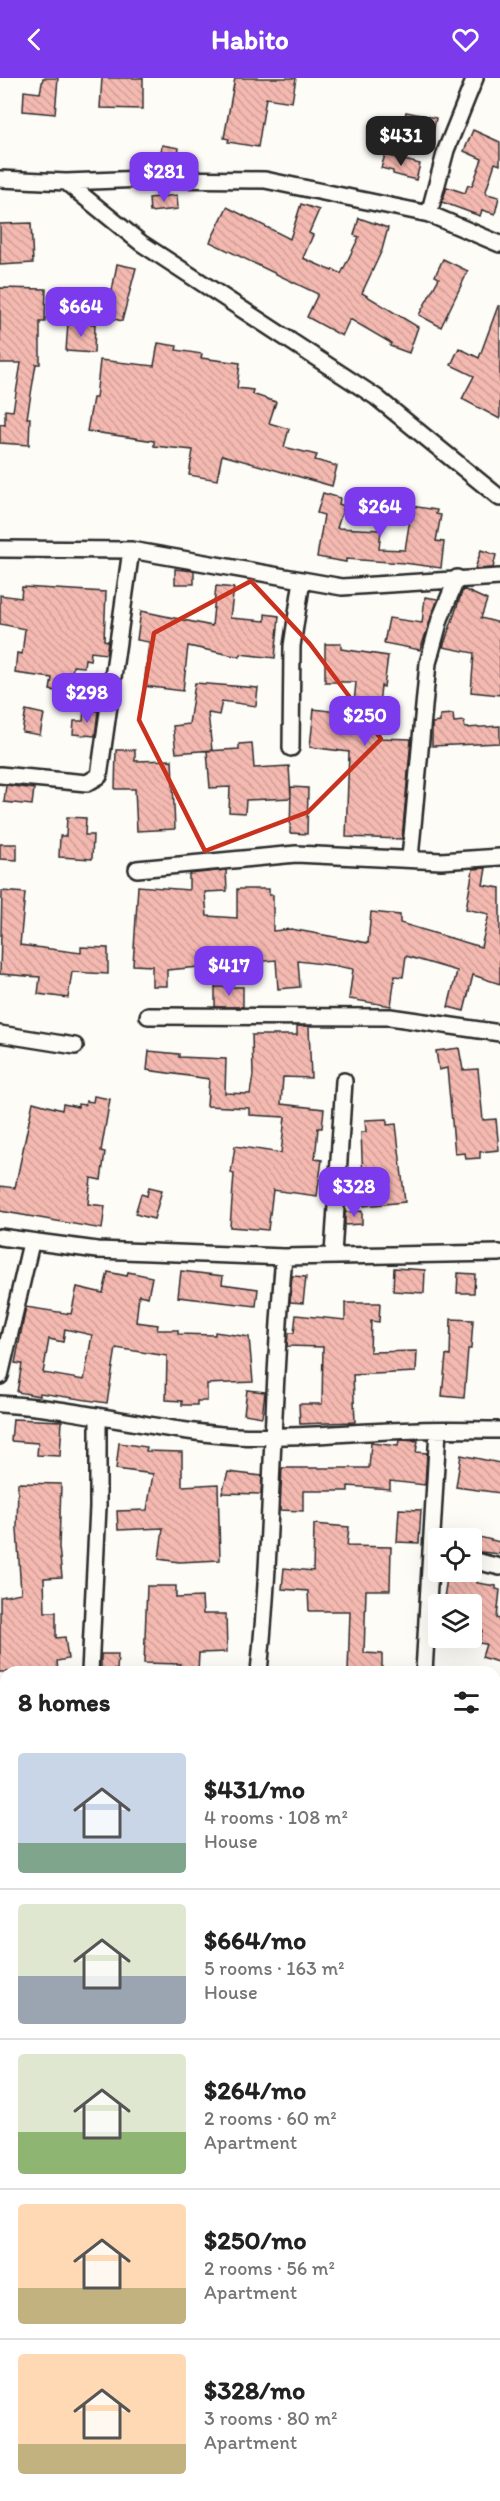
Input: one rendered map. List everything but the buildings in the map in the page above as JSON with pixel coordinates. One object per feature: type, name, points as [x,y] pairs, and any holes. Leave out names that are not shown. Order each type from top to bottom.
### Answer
[{"type":"street","points":[[429,214],[446,150],[475,78]]},
{"type":"street","points":[[0,179],[66,182],[144,179],[265,180],[429,214],[500,244]]},
{"type":"street","points":[[66,182],[141,243],[376,396],[500,498]]},
{"type":"street","points":[[0,549],[131,550],[342,588],[457,578],[500,577]]},
{"type":"street","points":[[0,775],[87,783],[99,776],[131,550]]},
{"type":"street","points":[[410,858],[428,663],[440,619],[457,578]]},
{"type":"street","points":[[291,748],[292,646],[302,580]]},
{"type":"street","points":[[137,869],[296,854],[441,861],[500,857]]},
{"type":"street","points":[[148,1016],[390,1017],[500,1033]]},
{"type":"street","points":[[0,1034],[75,1046]]},
{"type":"street","points":[[333,1254],[344,1081]]},
{"type":"street","points":[[0,1238],[97,1250],[284,1257],[333,1254],[500,1253]]},
{"type":"street","points":[[0,1376],[31,1243]]},
{"type":"street","points":[[260,1666],[266,1610],[274,1437],[275,1349],[284,1257]]},
{"type":"street","points":[[0,1404],[34,1406],[194,1432],[274,1437],[438,1430],[500,1430]]},
{"type":"street","points":[[90,1666],[98,1507],[98,1416]]},
{"type":"street","points":[[435,1528],[438,1430]]},
{"type":"street","points":[[482,1563],[500,1567]]},
{"type":"street","points":[[424,1666],[431,1582]]},
{"type":"highlighted area","points":[[251,581],[310,644],[381,739],[308,812],[205,851],[139,720],[154,633]]}]
